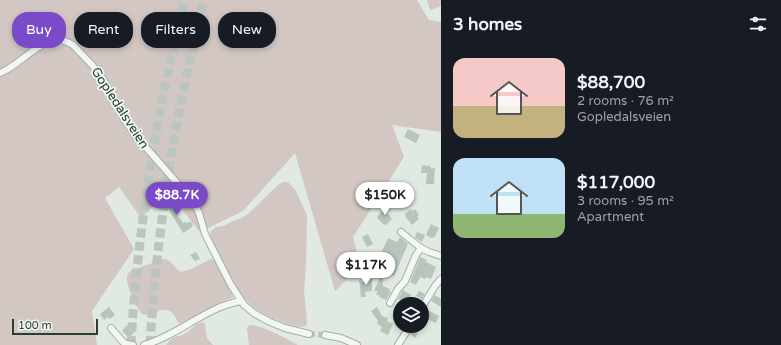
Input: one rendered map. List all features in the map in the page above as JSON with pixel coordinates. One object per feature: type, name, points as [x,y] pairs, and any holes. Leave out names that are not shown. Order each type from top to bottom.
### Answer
[{"type":"street","name":"Gopledalsveien","points":[[0,73],[52,40],[61,40],[73,45],[93,66],[104,81],[125,120],[135,135],[193,201],[199,213],[205,234],[244,305],[255,314],[270,322],[285,328],[309,334]]},
{"type":"street","points":[[400,232],[421,248],[441,256]]},
{"type":"street","points":[[390,303],[404,281],[416,255],[421,248]]},
{"type":"street","points":[[428,297],[441,279]]},
{"type":"street","points":[[144,345],[178,330],[228,303],[241,301]]},
{"type":"street","points":[[111,328],[123,342],[131,345]]},
{"type":"street","points":[[398,345],[406,333]]},
{"type":"street","points":[[325,335],[341,338],[357,345]]},
{"type":"street","points":[[124,336],[131,345]]},
{"type":"shaded area","points":[[0,0],[417,0],[429,20],[441,22],[441,132],[392,125],[404,157],[353,237],[361,266],[335,291],[295,153],[243,211],[200,232],[168,192],[141,218],[119,187],[105,198],[134,249],[92,311],[97,345],[0,345]]},
{"type":"shaded area","points":[[427,0],[441,0],[441,6],[430,10]]},
{"type":"shaded area","points":[[283,182],[289,183],[296,191],[307,216],[304,290],[307,322],[306,326],[303,327],[276,320],[262,313],[250,304],[241,294],[210,236],[211,231],[216,227],[223,226],[242,218],[249,213]]},
{"type":"shaded area","points":[[164,259],[169,261],[181,272],[209,260],[214,260],[233,297],[181,323],[179,323],[168,310],[143,315],[135,303],[130,291],[127,275],[132,270]]},
{"type":"shaded area","points":[[203,322],[205,324],[207,338],[213,345],[166,345],[169,341],[183,335],[196,325]]},
{"type":"shaded area","points":[[252,325],[270,331],[298,345],[249,345],[247,328],[248,326]]},
{"type":"building","points":[[408,129],[420,135],[416,143],[404,137]]},
{"type":"building","points":[[422,165],[430,166],[432,169],[435,167],[434,184],[426,184],[427,173],[421,173]]},
{"type":"building","points":[[172,199],[178,209],[175,211],[183,223],[191,222],[193,225],[183,233],[167,207],[163,210],[160,206]]},
{"type":"building","points":[[387,205],[391,208],[386,213],[391,216],[390,217],[392,219],[384,225],[377,217]]},
{"type":"building","points":[[411,209],[412,211],[415,209],[419,215],[417,217],[419,219],[412,225],[405,216],[405,214]]},
{"type":"building","points":[[431,224],[439,228],[434,238],[426,235]]},
{"type":"building","points":[[417,232],[425,235],[422,242],[415,237]]},
{"type":"building","points":[[368,234],[373,244],[367,247],[362,237]]},
{"type":"building","points":[[400,237],[408,244],[394,276],[383,272],[383,286],[391,291],[386,300],[376,294],[378,291],[374,291],[386,263],[377,258],[388,238],[397,242]]},
{"type":"building","points":[[196,252],[200,259],[195,261],[190,255]]},
{"type":"building","points":[[420,257],[436,267],[431,279],[420,277],[416,285],[410,282]]},
{"type":"building","points":[[366,275],[372,276],[372,291],[365,292],[366,297],[361,297],[359,279],[361,282],[366,282]]},
{"type":"building","points":[[403,290],[411,295],[410,297],[399,297]]},
{"type":"building","points":[[419,291],[425,294],[423,297],[416,296]]},
{"type":"building","points":[[435,295],[441,299],[441,307],[431,301]]},
{"type":"building","points":[[109,307],[115,315],[110,319],[108,317],[104,320],[100,314]]},
{"type":"building","points":[[377,307],[382,316],[388,318],[387,321],[393,324],[388,335],[380,331],[382,327],[377,324],[378,321],[371,311]]},
{"type":"building","points":[[429,311],[439,316],[436,323],[429,320]]},
{"type":"building","points":[[127,325],[135,331],[129,338],[122,331]]},
{"type":"building","points":[[411,333],[418,333],[415,338]]},
{"type":"tunnel","points":[[131,345],[141,233],[149,178],[167,76],[184,0]]},
{"type":"tunnel","points":[[150,345],[157,265],[171,160],[185,83],[204,0]]},
{"type":"tunnel","points":[[309,334],[325,335]]}]
